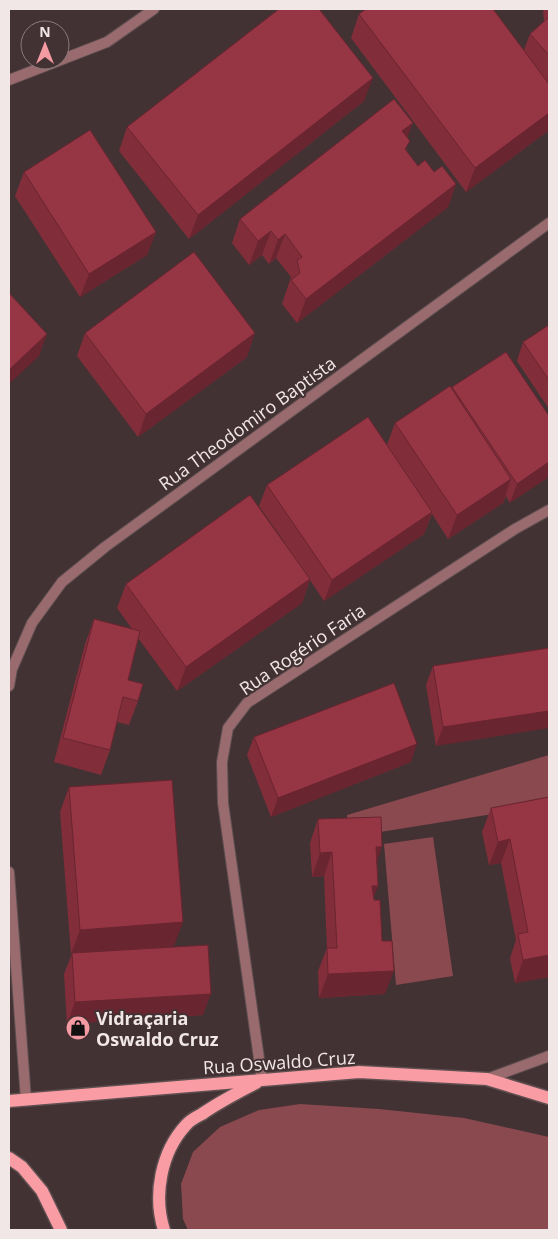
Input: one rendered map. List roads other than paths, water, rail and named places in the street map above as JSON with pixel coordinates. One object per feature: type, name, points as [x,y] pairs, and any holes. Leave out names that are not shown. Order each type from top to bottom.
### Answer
[{"type":"main road","name":"Rua Oswaldo Cruz","points":[[9,1101],[359,1072],[487,1079],[549,1098]]},
{"type":"main road","points":[[164,1230],[159,1195],[162,1171],[170,1147],[186,1124],[221,1100],[262,1080]]},
{"type":"main road","points":[[9,1158],[22,1167],[42,1191],[61,1230]]},
{"type":"street","points":[[9,80],[107,42],[154,9]]},
{"type":"street","name":"Rua Theodomiro Baptista","points":[[9,686],[12,669],[32,623],[62,582],[105,547],[549,223]]},
{"type":"street","name":"Rua Rogério Faria","points":[[262,1080],[223,803],[222,762],[228,728],[247,703],[260,694],[515,529],[549,510]]},
{"type":"street","points":[[9,872],[26,1100]]},
{"type":"street","points":[[487,1079],[549,1056]]},
{"type":"place","name":"Vidraçaria Oswaldo Cruz","points":[[78,1028]]}]
